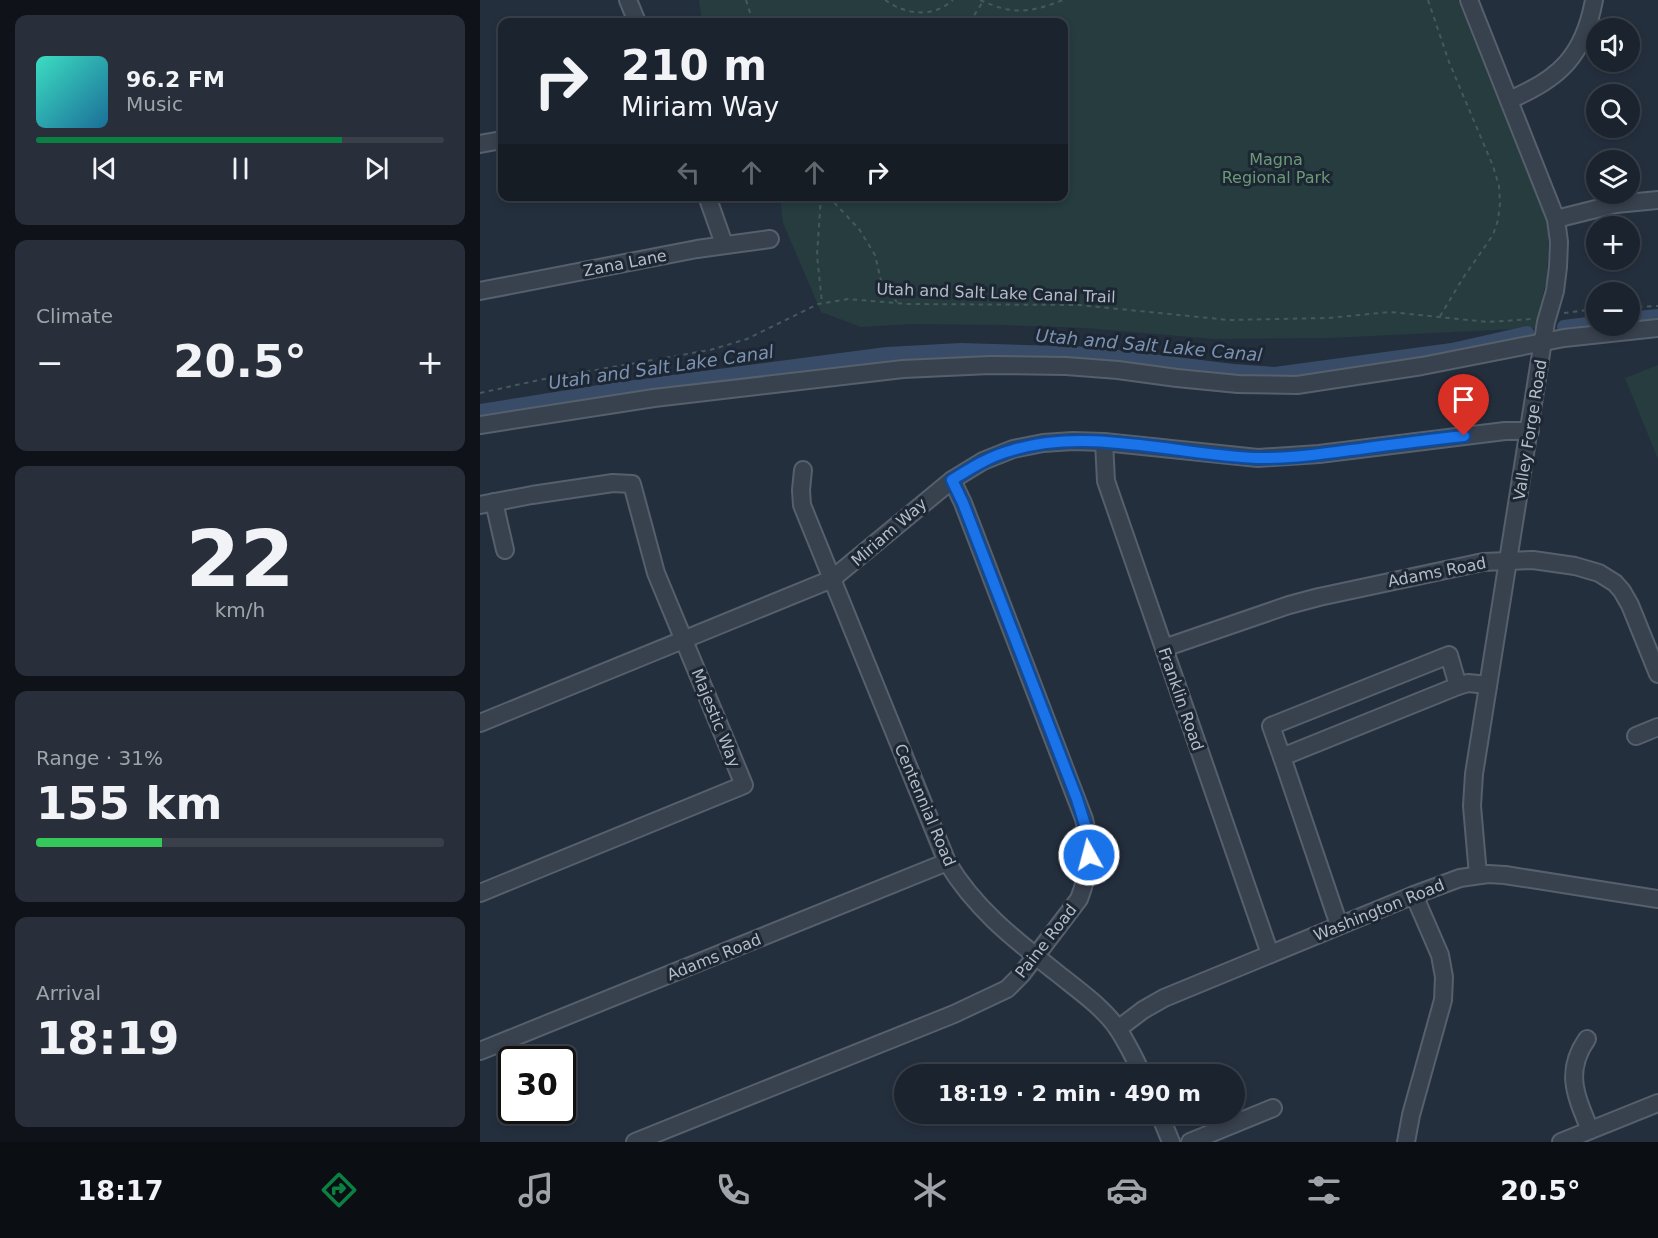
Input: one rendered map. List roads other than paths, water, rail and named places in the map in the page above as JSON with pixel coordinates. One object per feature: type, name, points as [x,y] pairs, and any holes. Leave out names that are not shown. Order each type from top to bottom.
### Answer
[{"type":"street","points":[[628,0],[635,18]]},
{"type":"street","name":"Valley Forge Road","points":[[1469,0],[1556,219],[1559,242],[1558,267],[1547,319],[1474,774],[1472,806],[1478,875]]},
{"type":"street","points":[[1509,99],[1526,93],[1550,79],[1566,64],[1579,47],[1590,24],[1594,0]]},
{"type":"street","points":[[480,144],[498,141]]},
{"type":"street","points":[[1556,219],[1616,204],[1658,200]]},
{"type":"street","points":[[709,201],[724,244]]},
{"type":"street","name":"Zana Lane","points":[[480,291],[724,244],[770,238]]},
{"type":"street","points":[[480,425],[654,398],[903,369],[990,365],[1066,366],[1239,384],[1297,385],[1422,366],[1544,342],[1658,328]]},
{"type":"street","name":"Miriam Way","points":[[480,723],[832,579],[952,480],[982,461],[1013,449],[1043,443],[1104,442],[1258,458],[1319,454],[1505,431],[1530,431]]},
{"type":"street","name":"Franklin Road","points":[[1104,442],[1106,481],[1270,954]]},
{"type":"street","name":"Centennial Road","points":[[803,470],[802,505],[947,862],[972,899],[988,916],[1083,994],[1118,1029],[1137,1064]]},
{"type":"street","name":"Paine Road","points":[[635,1142],[988,999],[1007,989],[1023,974],[1079,899],[1088,870],[1089,838],[1073,789],[963,503],[952,480]]},
{"type":"street","name":"Majestic Way","points":[[480,892],[744,785],[651,558],[632,484],[613,483],[487,503]]},
{"type":"street","points":[[487,503],[505,550]]},
{"type":"street","name":"Adams Road","points":[[1164,648],[1319,597],[1483,562],[1533,560],[1575,566],[1599,573],[1615,583],[1629,605],[1658,674]]},
{"type":"street","points":[[1339,925],[1271,726],[1449,655],[1458,686]]},
{"type":"street","points":[[1282,757],[1458,686],[1468,683],[1488,685]]},
{"type":"street","points":[[1636,736],[1658,727]]},
{"type":"street","name":"Adams Road","points":[[480,1051],[947,862]]},
{"type":"street","name":"Washington Road","points":[[1118,1029],[1164,998],[1339,925],[1460,878],[1505,875],[1658,899]]},
{"type":"street","points":[[1406,1142],[1408,1124],[1443,1000],[1444,977],[1440,955],[1414,895]]},
{"type":"street","points":[[1587,1039],[1578,1052],[1573,1068],[1574,1087],[1590,1130]]},
{"type":"street","points":[[1561,1142],[1658,1103]]},
{"type":"street","points":[[1190,1142],[1273,1108]]},
{"type":"street","points":[[1164,1124],[1171,1142]]},
{"type":"waterway","name":"Utah and Salt Lake Canal","points":[[1640,318],[1658,316]]},
{"type":"waterway","name":"Utah and Salt Lake Canal","points":[[1564,327],[1586,324]]},
{"type":"waterway","name":"Utah and Salt Lake Canal","points":[[480,411],[612,390],[887,354],[961,350],[1094,354],[1275,374],[1452,350],[1527,333]]},
{"type":"park label","name":"Magna Regional Park","points":[[1276,168]]}]
